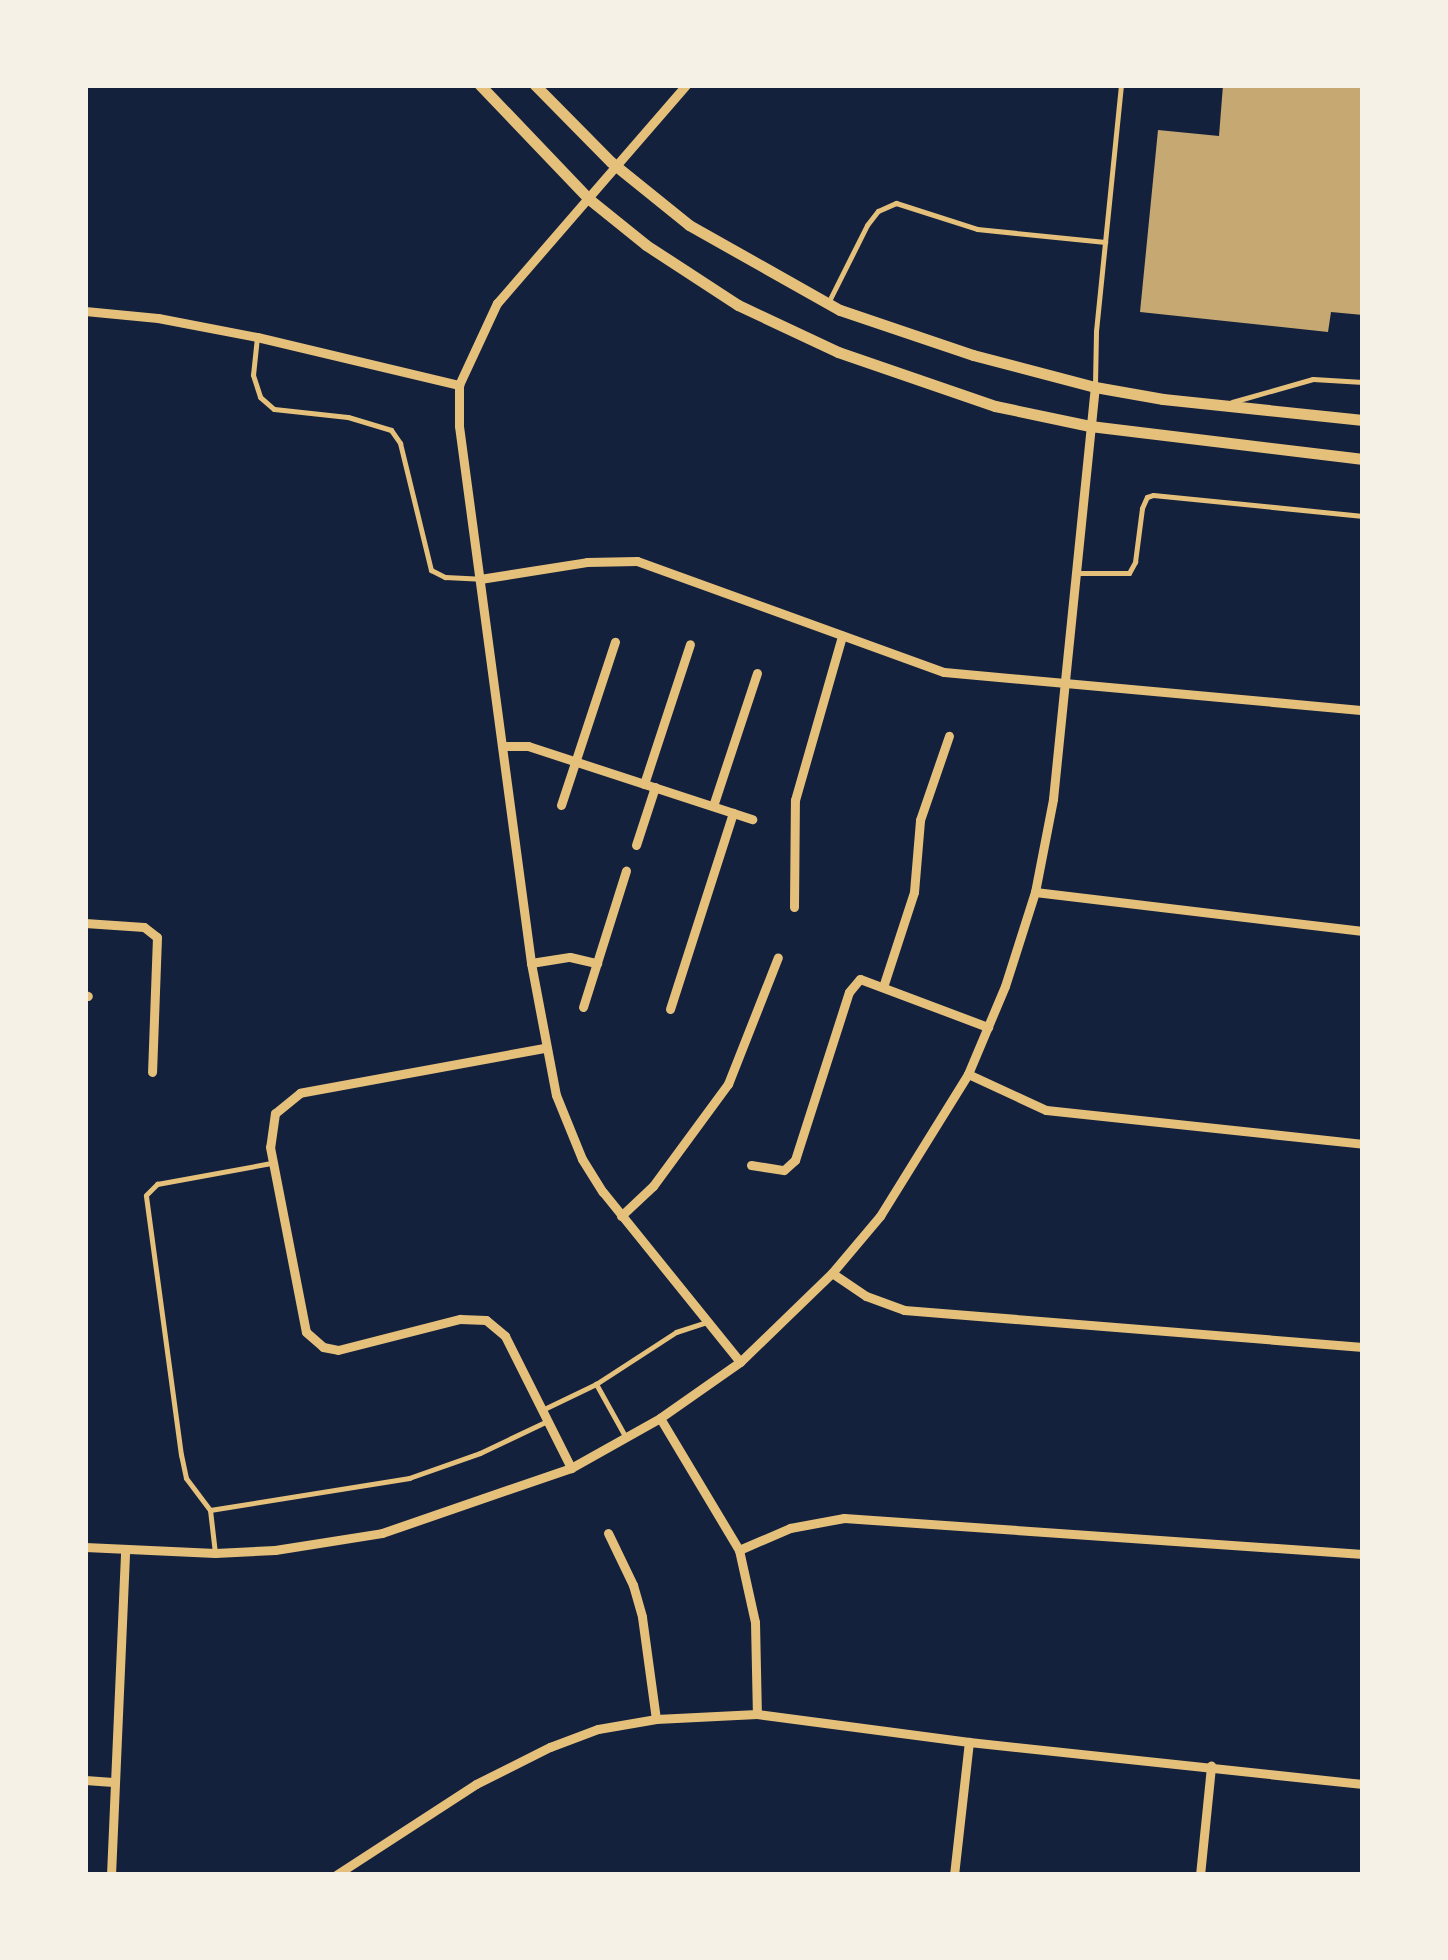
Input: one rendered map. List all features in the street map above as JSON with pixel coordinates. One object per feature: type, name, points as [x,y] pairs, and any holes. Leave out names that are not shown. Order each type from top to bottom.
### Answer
[{"type":"street","points":[[480,85],[589,199],[685,274],[738,305],[838,352],[995,406],[1090,426],[1363,459]]},
{"type":"street","points":[[535,85],[617,167],[719,245],[828,304],[905,335],[1095,387],[1363,420]]},
{"type":"street","points":[[686,85],[498,304],[458,385],[458,426],[531,963],[544,1048],[556,1095],[582,1159],[621,1216],[740,1362]]},
{"type":"street","points":[[85,311],[158,318],[257,337],[458,385]]},
{"type":"street","points":[[85,1547],[214,1553],[275,1550],[382,1533],[571,1468],[660,1418],[740,1362],[832,1273],[880,1216],[968,1074],[1035,892],[1053,799],[1095,387]]},
{"type":"street","points":[[480,580],[588,562],[637,561],[932,669],[1363,710]]},
{"type":"street","points":[[794,907],[795,800],[842,636]]},
{"type":"street","points":[[561,805],[616,642]]},
{"type":"street","points":[[644,784],[690,644]]},
{"type":"street","points":[[713,806],[756,674]]},
{"type":"street","points":[[883,987],[914,892],[920,820],[948,736]]},
{"type":"street","points":[[502,746],[528,746],[752,819]]},
{"type":"street","points":[[636,845],[655,788]]},
{"type":"street","points":[[670,1009],[733,813]]},
{"type":"street","points":[[583,1007],[626,871]]},
{"type":"street","points":[[1035,892],[1363,931]]},
{"type":"street","points":[[85,922],[144,926],[156,937],[152,1072]]},
{"type":"street","points":[[621,1216],[653,1186],[728,1084],[778,956]]},
{"type":"street","points":[[531,963],[570,957],[597,963]]},
{"type":"street","points":[[751,1164],[784,1170],[795,1160],[852,986],[860,980],[988,1028]]},
{"type":"street","points":[[544,1048],[289,1098],[271,1123],[273,1163],[300,1320],[316,1342],[338,1350],[354,1349],[460,1319],[486,1320],[505,1336],[571,1468]]},
{"type":"street","points":[[968,1074],[1046,1110],[1363,1144]]},
{"type":"street","points":[[832,1273],[866,1296],[904,1310],[1363,1347]]},
{"type":"street","points":[[660,1418],[739,1550],[755,1622],[756,1714]]},
{"type":"street","points":[[739,1550],[790,1528],[844,1518],[1363,1554]]},
{"type":"street","points":[[608,1533],[633,1585],[642,1617],[656,1719]]},
{"type":"street","points":[[111,1875],[112,1782],[125,1550]]},
{"type":"street","points":[[336,1875],[476,1784],[550,1747],[598,1729],[656,1719],[756,1714],[969,1742],[1363,1784]]},
{"type":"street","points":[[954,1875],[969,1742]]},
{"type":"street","points":[[1200,1875],[1211,1766]]},
{"type":"street","points":[[85,1780],[112,1782]]},
{"type":"lane","points":[[1095,387],[1121,85]]},
{"type":"lane","points":[[828,304],[867,226],[878,211],[896,203],[977,229],[1105,242]]},
{"type":"lane","points":[[257,337],[253,375],[260,397],[274,409],[348,416],[391,430],[400,443],[431,570],[445,578],[480,580]]},
{"type":"lane","points":[[1225,405],[1313,379],[1363,382]]},
{"type":"lane","points":[[1075,573],[1129,574],[1142,508],[1147,497],[1153,495],[1363,516]]},
{"type":"lane","points":[[214,1553],[210,1510],[192,1489],[184,1466],[146,1195],[157,1184],[273,1163]]},
{"type":"lane","points":[[210,1510],[409,1478],[480,1453],[676,1332],[706,1322]]},
{"type":"lane","points":[[596,1384],[626,1437]]},
{"type":"building","points":[[1223,85],[1363,85],[1363,315],[1331,312],[1328,332],[1140,312],[1158,130],[1219,136]]}]
